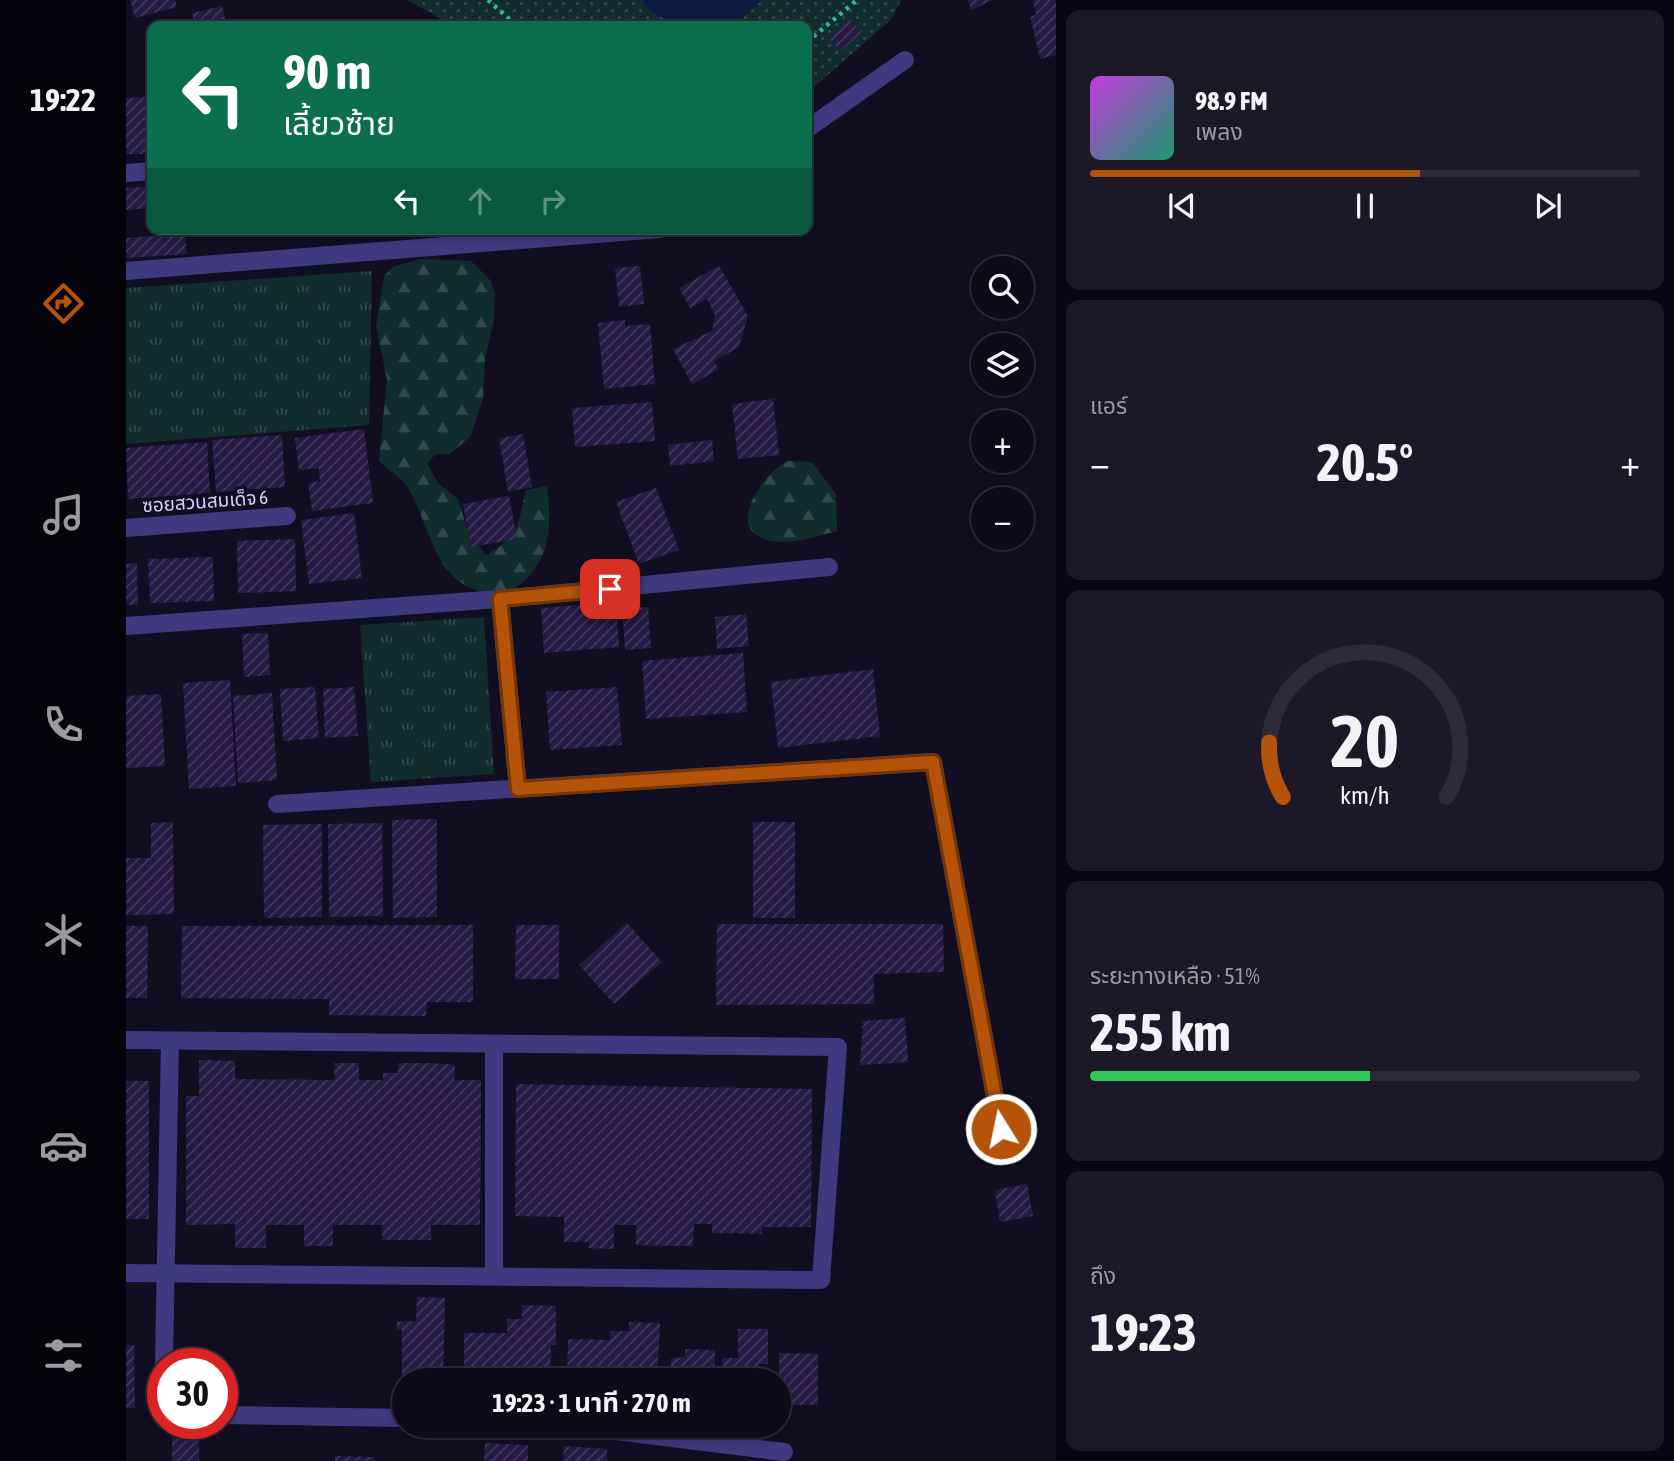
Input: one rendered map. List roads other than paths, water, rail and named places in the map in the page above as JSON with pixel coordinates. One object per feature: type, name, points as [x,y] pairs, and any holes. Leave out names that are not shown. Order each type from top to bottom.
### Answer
[{"type":"street","points":[[812,125],[905,60]]},
{"type":"street","points":[[126,173],[147,171]]},
{"type":"street","points":[[126,271],[584,235]]},
{"type":"street","name":"ซอยสวนสมเด็จ 6","points":[[126,528],[287,516]]},
{"type":"street","points":[[126,626],[500,599],[829,567]]},
{"type":"street","points":[[500,599],[518,789]]},
{"type":"street","points":[[277,804],[933,762],[1001,1129]]},
{"type":"street","points":[[126,1040],[838,1047],[821,1280],[126,1273]]},
{"type":"street","points":[[164,1348],[170,1041]]},
{"type":"street","points":[[494,1044],[494,1276]]},
{"type":"street","points":[[238,1415],[392,1418]]},
{"type":"street","points":[[671,1438],[784,1452]]},
{"type":"water","points":[[642,0],[762,0],[739,21],[670,21],[651,10]]}]
